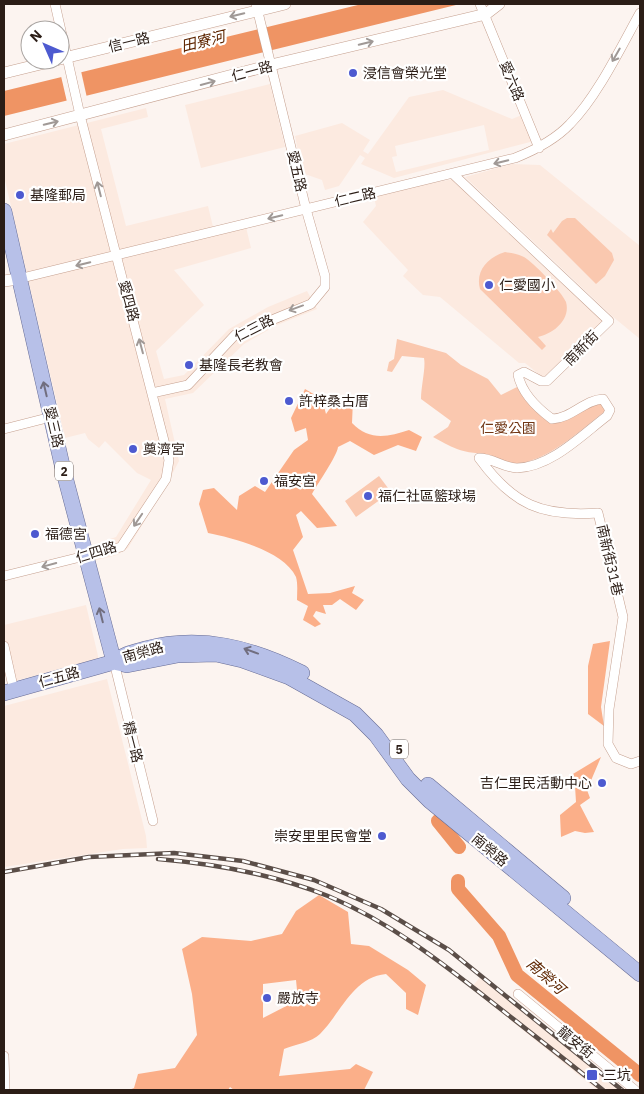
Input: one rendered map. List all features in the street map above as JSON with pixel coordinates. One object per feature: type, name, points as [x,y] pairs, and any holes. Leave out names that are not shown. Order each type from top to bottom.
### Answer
[{"type":"main road","name":"愛三路","points":[[4,211],[11,280],[51,417],[114,662]]},
{"type":"main road","name":"愛三路","points":[[4,236],[13,271],[11,280]]},
{"type":"main road","name":"南榮路","points":[[114,662],[125,654],[154,646],[217,643],[242,648],[266,657],[328,686],[374,717],[427,785],[640,963]]},
{"type":"main road","name":"南榮路","points":[[114,662],[127,665],[178,655],[216,654],[264,668],[319,692],[355,714],[367,725],[408,780],[430,801],[640,974]]},
{"type":"main road","name":"仁五路","points":[[9,692],[114,662]]},
{"type":"street","name":"愛四路","points":[[56,4],[58,20]]},
{"type":"street","name":"信一路","points":[[70,57],[256,7],[284,4]]},
{"type":"street","name":"仁一路","points":[[4,135],[499,4]]},
{"type":"street","name":"愛五路","points":[[256,7],[306,209],[325,276]]},
{"type":"street","name":"愛六路","points":[[483,9],[539,148]]},
{"type":"street","name":"仁二路","points":[[11,280],[453,174],[515,158],[539,148],[571,124],[601,81],[640,13]]},
{"type":"street","name":"信一路","points":[[4,73],[20,69]]},
{"type":"street","name":"愛四路","points":[[66,70],[80,115],[169,460],[166,479],[161,486]]},
{"type":"street","name":"南新街","points":[[453,174],[609,321],[548,381],[541,381],[524,372],[518,375],[520,385],[543,413],[552,419],[561,419],[595,399],[603,399]]},
{"type":"street","name":"仁三路","points":[[152,394],[188,385],[235,334],[311,304],[325,287],[325,276]]},
{"type":"street","name":"南新街31巷","points":[[603,399],[610,410],[607,416],[559,453],[536,464],[516,468],[493,460],[479,458],[506,492],[529,504],[553,513],[598,513],[623,617],[607,731],[608,744],[616,758],[631,764],[640,761]]},
{"type":"street","points":[[4,429],[51,417]]},
{"type":"street","name":"仁四路","points":[[4,576],[120,547],[161,486]]},
{"type":"street","points":[[4,646],[9,692]]},
{"type":"street","name":"精一路","points":[[114,662],[153,821]]},
{"type":"street","name":"龍安街","points":[[518,994],[635,1090]]},
{"type":"street","points":[[4,1056],[5,1090]]},
{"type":"shaded area","name":"田寮河","points":[[362,4],[460,4],[4,116],[4,91]]},
{"type":"shaded area","points":[[270,84],[285,147],[201,168],[185,105]]},
{"type":"shaded area","points":[[443,90],[512,119],[522,115],[534,141],[394,178],[361,164],[365,158],[360,155],[339,186],[325,190],[322,180],[302,173],[295,136],[342,123],[370,140],[363,151],[368,154],[409,97]],"holes":[[[484,125],[489,150],[396,172],[392,157],[397,156],[395,146]]]},
{"type":"shaded area","points":[[146,108],[148,117],[101,129],[126,226],[208,206],[214,231],[245,223],[251,248],[174,270],[204,305],[156,351],[164,379],[184,375],[229,329],[268,307],[307,291],[317,309],[277,325],[244,344],[193,393],[165,399],[179,461],[128,548],[117,555],[93,561],[89,546],[116,537],[151,480],[137,473],[105,441],[99,448],[88,439],[85,433],[65,438],[4,176],[4,144]]},
{"type":"shaded area","points":[[512,164],[540,165],[640,246],[640,339],[612,316],[465,177]]},
{"type":"shaded area","name":"仁愛國小","points":[[454,179],[603,321],[547,378],[541,376],[525,363],[519,363],[440,297],[423,295],[403,276],[408,270],[363,222],[376,206],[374,197],[397,189]]},
{"type":"shaded area","points":[[305,389],[322,399],[326,414],[333,404],[353,400],[352,423],[365,433],[386,436],[409,430],[422,437],[416,451],[398,445],[374,455],[350,441],[338,447],[331,463],[312,494],[337,526],[317,528],[301,511],[296,515],[303,537],[293,550],[308,594],[330,593],[355,586],[352,593],[364,600],[356,610],[340,599],[332,605],[323,605],[326,614],[316,611],[313,616],[321,624],[315,627],[303,620],[308,606],[297,600],[297,580],[290,568],[281,560],[257,547],[231,538],[208,533],[199,504],[203,490],[214,488],[237,510],[239,496],[255,486],[265,492],[294,450],[308,440],[306,428],[295,432],[291,418]]},
{"type":"shaded area","points":[[86,605],[99,660],[14,681],[4,638],[4,625]]},
{"type":"shaded area","points":[[610,641],[601,707],[604,726],[588,714],[588,666],[593,644]]},
{"type":"shaded area","points":[[107,679],[146,836],[147,848],[123,849],[4,867],[4,706]]},
{"type":"shaded area","points":[[601,757],[587,790],[590,798],[580,805],[594,832],[575,831],[561,837],[560,815],[576,802],[575,786],[568,777]]},
{"type":"shaded area","points":[[319,895],[348,912],[351,944],[369,946],[408,970],[426,985],[418,1015],[406,1009],[406,993],[386,974],[375,977],[365,982],[348,997],[328,1026],[317,1037],[284,1049],[279,1076],[350,1069],[356,1064],[373,1072],[364,1090],[234,1090],[230,1087],[228,1090],[129,1090],[134,1088],[138,1074],[175,1068],[197,1035],[192,994],[182,949],[202,937],[251,941],[282,934],[296,911]],"holes":[[[296,980],[298,1000],[263,1018],[263,984]]]},
{"type":"shaded area","points":[[482,975],[626,1090],[597,1090],[471,988]]},
{"type":"green space","points":[[567,218],[575,218],[612,253],[614,260],[605,276],[596,284],[547,235],[551,229],[553,233],[562,221]]},
{"type":"green space","points":[[505,252],[519,255],[528,260],[553,285],[566,302],[566,315],[560,325],[549,333],[538,337],[546,346],[542,350],[480,289],[479,276],[484,266],[493,257]]},
{"type":"green space","name":"仁愛公園","points":[[397,339],[446,353],[461,365],[488,379],[501,395],[517,387],[537,411],[550,422],[602,401],[607,406],[605,411],[562,445],[536,459],[512,463],[490,455],[461,450],[433,437],[448,427],[451,421],[421,399],[424,358],[402,356],[392,372],[387,371],[389,362],[394,359]]},
{"type":"green space","name":"福仁社區籃球場","points":[[379,476],[391,492],[356,517],[345,501]]},
{"type":"pier","points":[[81,71],[87,98],[67,102],[61,76]]},
{"type":"waterway","name":"南榮河","points":[[438,821],[459,847]]},
{"type":"waterway","name":"南榮河","points":[[458,881],[458,889],[499,936],[517,975],[640,1075]]},
{"type":"railway","points":[[4,872],[89,857],[174,853],[243,861],[314,880],[381,909],[449,950],[622,1090]]},
{"type":"railway","points":[[158,859],[223,867],[266,876],[307,888],[351,906],[394,930],[434,958],[603,1090]]},
{"type":"place","name":"浸信會榮光堂","points":[[353,73]]},
{"type":"place","name":"基隆郵局","points":[[20,195]]},
{"type":"place","name":"仁愛國小","points":[[489,285]]},
{"type":"place","name":"基隆長老教會","points":[[189,365]]},
{"type":"place","name":"許梓桑古厝","points":[[289,401]]},
{"type":"place","name":"奠濟宮","points":[[133,449]]},
{"type":"place","name":"福安宮","points":[[264,481]]},
{"type":"place","name":"福仁社區籃球場","points":[[368,496]]},
{"type":"place","name":"福德宮","points":[[35,534]]},
{"type":"place","name":"吉仁里民活動中心","points":[[602,783]]},
{"type":"place","name":"崇安里里民會堂","points":[[382,836]]},
{"type":"place","name":"嚴放寺","points":[[267,998]]},
{"type":"place","name":"三坑","points":[[592,1075]]}]
